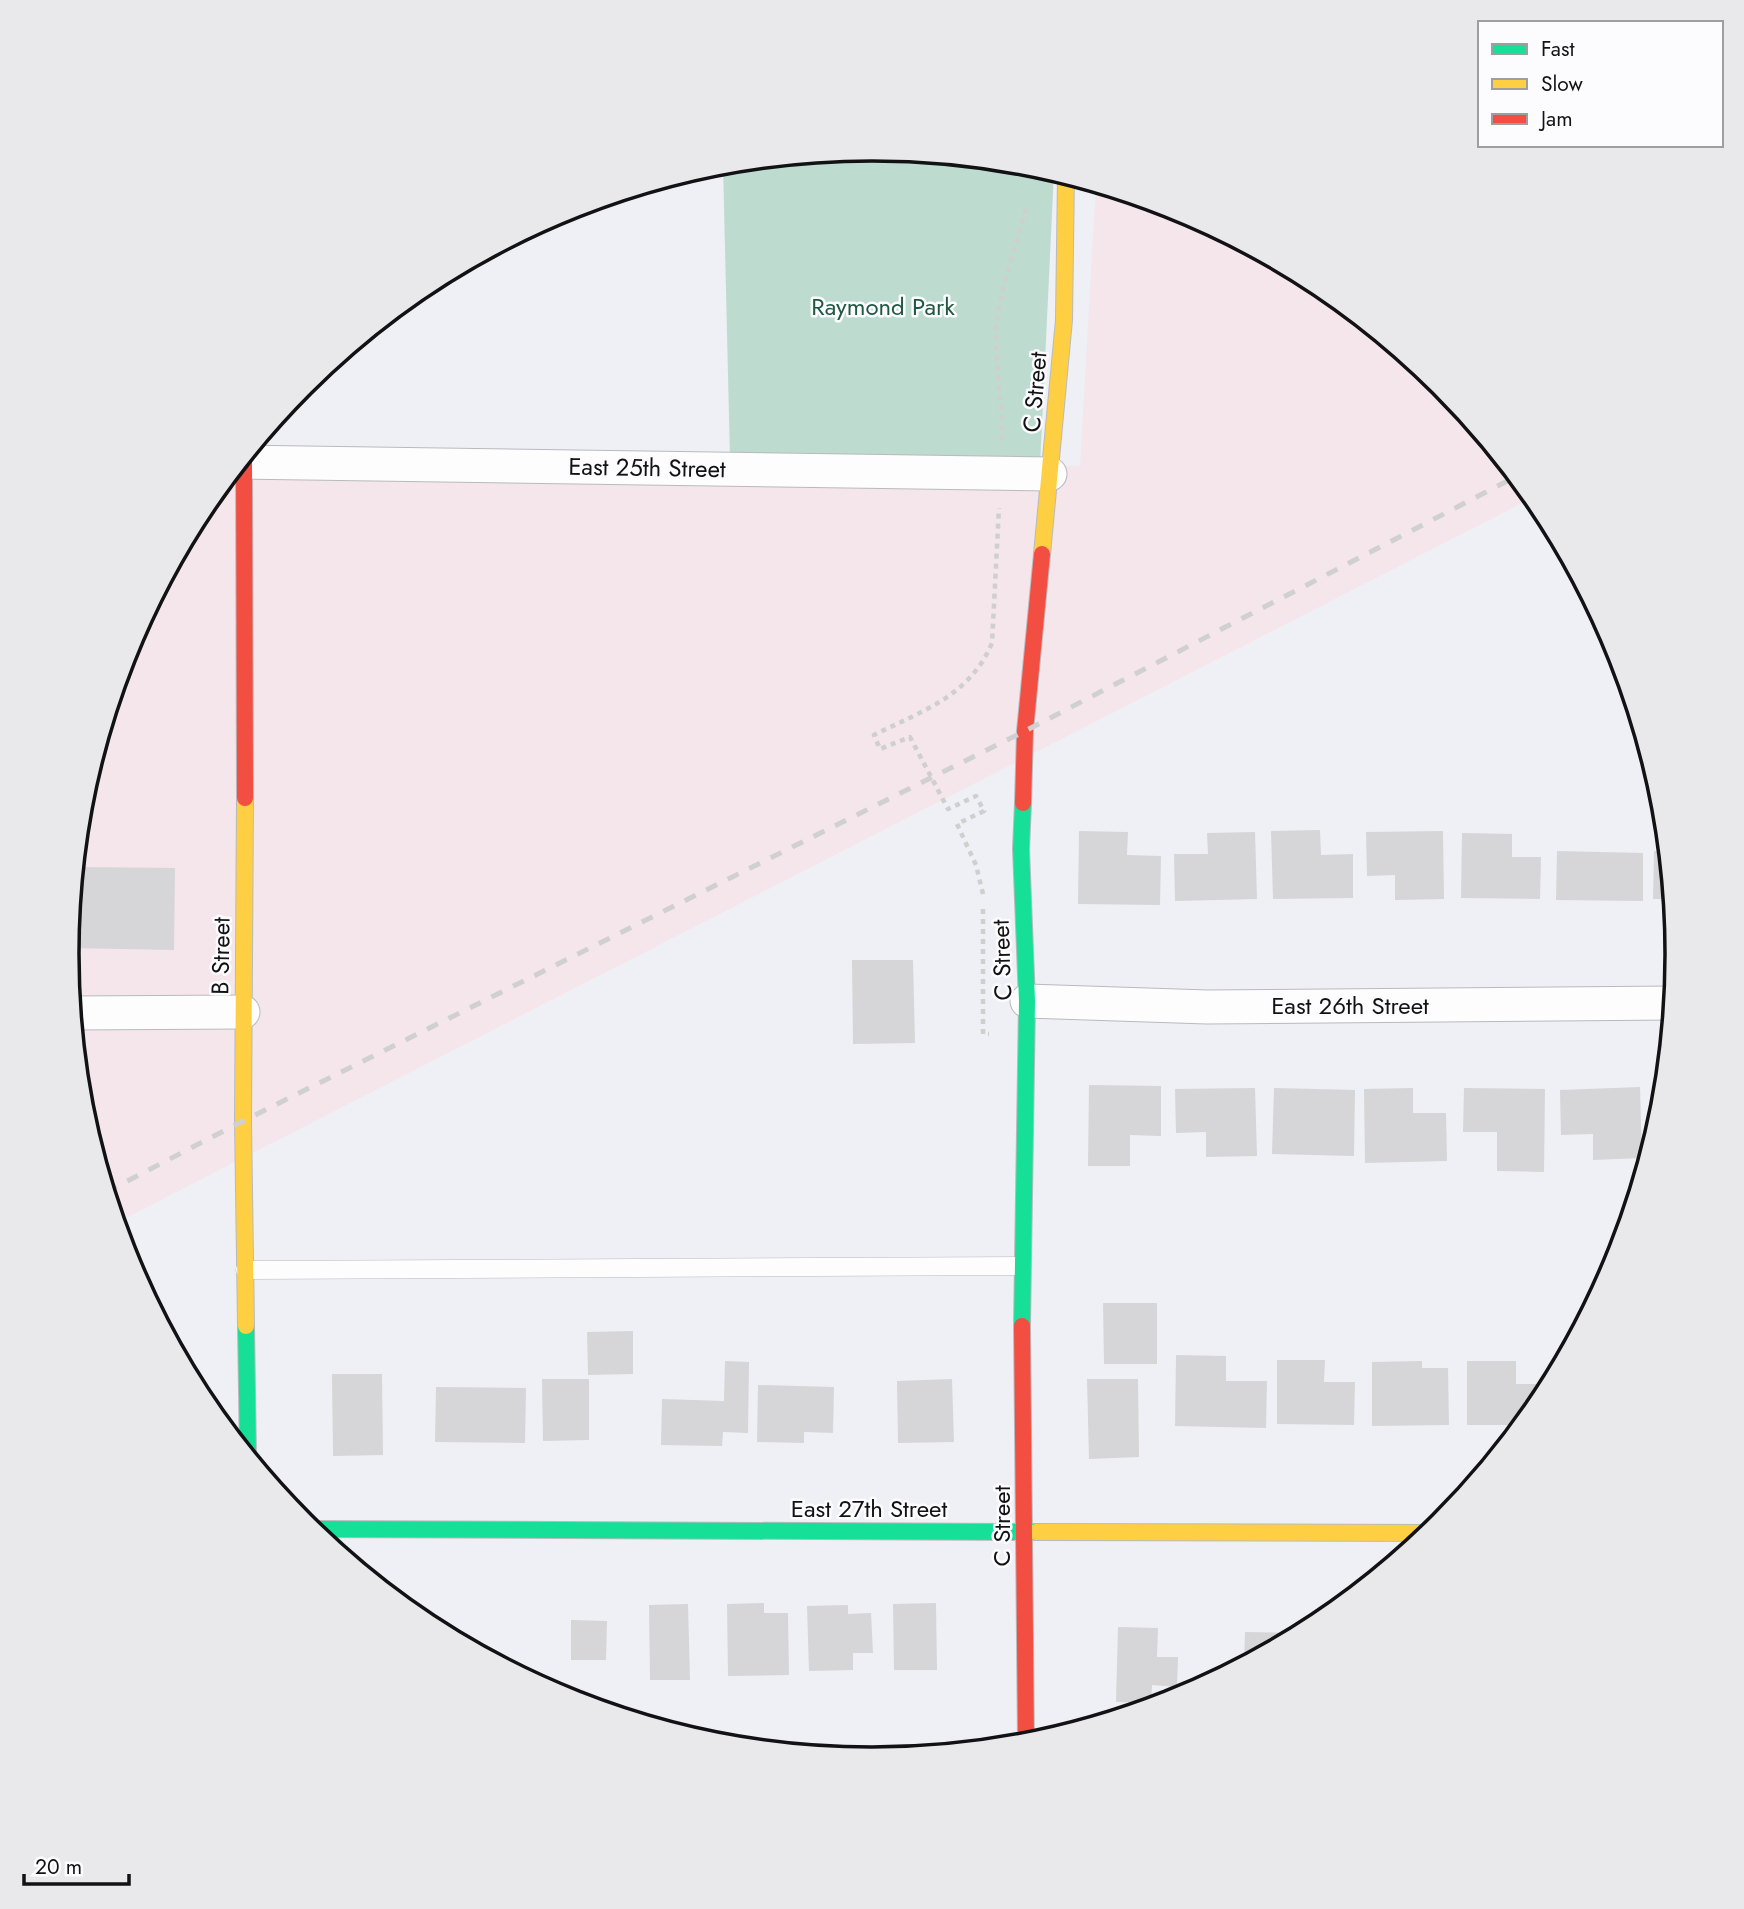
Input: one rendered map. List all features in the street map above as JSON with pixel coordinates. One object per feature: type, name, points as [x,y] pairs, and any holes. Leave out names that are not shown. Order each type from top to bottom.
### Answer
[{"type":"street","name":"C Street","points":[[1026,1733],[1022,1266],[1027,1001],[1020,849],[1023,779],[1064,320],[1066,185]]},
{"type":"street","name":"East 25th Street","points":[[253,459],[1050,474]]},
{"type":"street","name":"B Street","points":[[244,471],[243,1012],[248,1443]]},
{"type":"street","name":"East 26th Street","points":[[1027,1001],[1207,1007],[1664,1003]]},
{"type":"street","points":[[81,1013],[243,1012]]},
{"type":"street","name":"East 27th Street","points":[[326,1529],[1414,1533]]},
{"type":"lane","points":[[244,1270],[1022,1266]]},
{"type":"path","points":[[1026,1035],[983,1034],[983,893],[976,865],[957,824],[985,811],[976,796],[948,809],[910,737],[880,749],[874,735],[950,697],[965,684],[986,657],[992,643],[1003,414],[997,338],[998,309],[1029,198]]},
{"type":"shaded area","points":[[1096,194],[1176,222],[1223,243],[1313,295],[1355,325],[1433,394],[1468,431],[1523,502],[125,1219],[106,1160],[94,1109],[80,1006],[80,903],[94,800],[121,700],[139,651],[161,604],[212,514],[261,450],[1080,466]]},
{"type":"green space","name":"Raymond Park","points":[[872,161],[976,168],[1054,182],[1040,466],[730,459],[723,175],[820,163]]},
{"type":"building","points":[[1320,830],[1321,855],[1353,854],[1353,898],[1273,899],[1271,831]]},
{"type":"building","points":[[1079,831],[1128,832],[1127,855],[1161,856],[1160,905],[1078,904]]},
{"type":"building","points":[[1443,831],[1444,899],[1395,900],[1395,875],[1367,876],[1366,832]]},
{"type":"building","points":[[1255,832],[1257,899],[1175,901],[1174,854],[1208,854],[1207,833]]},
{"type":"building","points":[[1462,833],[1512,834],[1512,857],[1541,857],[1540,899],[1461,898]]},
{"type":"building","points":[[1557,851],[1643,853],[1643,901],[1556,900]]},
{"type":"building","points":[[1654,851],[1658,851],[1664,899],[1653,899]]},
{"type":"building","points":[[84,867],[175,868],[174,950],[79,948]]},
{"type":"building","points":[[852,960],[913,960],[915,1043],[853,1044]]},
{"type":"building","points":[[1089,1085],[1161,1086],[1161,1136],[1130,1135],[1130,1166],[1088,1166]]},
{"type":"building","points":[[1640,1087],[1642,1145],[1638,1158],[1593,1160],[1593,1134],[1561,1135],[1560,1090]]},
{"type":"building","points":[[1255,1088],[1257,1156],[1206,1157],[1206,1132],[1176,1133],[1175,1089]]},
{"type":"building","points":[[1274,1088],[1355,1090],[1354,1156],[1272,1154]]},
{"type":"building","points":[[1413,1088],[1413,1113],[1446,1113],[1447,1161],[1365,1163],[1364,1089]]},
{"type":"building","points":[[1464,1088],[1545,1089],[1544,1172],[1497,1171],[1497,1132],[1463,1132]]},
{"type":"building","points":[[1103,1303],[1157,1303],[1157,1364],[1104,1364]]},
{"type":"building","points":[[633,1331],[633,1374],[588,1375],[587,1332]]},
{"type":"building","points":[[1176,1355],[1226,1356],[1226,1381],[1267,1381],[1266,1428],[1175,1426]]},
{"type":"building","points":[[1277,1360],[1325,1360],[1324,1382],[1355,1382],[1354,1425],[1277,1424]]},
{"type":"building","points":[[725,1361],[749,1362],[748,1433],[723,1432],[722,1446],[661,1445],[662,1399],[724,1401]]},
{"type":"building","points":[[1422,1361],[1422,1368],[1448,1368],[1449,1425],[1372,1426],[1372,1362]]},
{"type":"building","points":[[1467,1361],[1516,1361],[1516,1384],[1539,1384],[1510,1425],[1467,1425]]},
{"type":"building","points":[[332,1374],[382,1374],[383,1455],[333,1456]]},
{"type":"building","points":[[542,1379],[589,1379],[589,1440],[543,1441]]},
{"type":"building","points":[[952,1379],[954,1442],[898,1443],[897,1381]]},
{"type":"building","points":[[1087,1379],[1138,1379],[1139,1457],[1089,1459]]},
{"type":"building","points":[[758,1385],[834,1387],[833,1433],[804,1432],[804,1443],[757,1442]]},
{"type":"building","points":[[436,1387],[526,1388],[525,1443],[435,1442]]},
{"type":"building","points":[[764,1603],[764,1613],[788,1613],[789,1675],[728,1676],[727,1604]]},
{"type":"building","points":[[936,1603],[937,1670],[894,1670],[893,1604]]},
{"type":"building","points":[[688,1604],[690,1680],[650,1680],[649,1605]]},
{"type":"building","points":[[848,1605],[848,1614],[871,1613],[873,1653],[853,1653],[853,1670],[809,1671],[807,1606]]},
{"type":"building","points":[[571,1620],[607,1621],[606,1660],[571,1660]]},
{"type":"building","points":[[1118,1627],[1158,1628],[1157,1657],[1178,1657],[1177,1687],[1152,1685],[1151,1697],[1136,1703],[1116,1702]]},
{"type":"building","points":[[1245,1632],[1283,1633],[1269,1641],[1244,1654]]},
{"type":"railway","points":[[114,1188],[1025,731],[1508,481]]},
{"type":"traffic: fast","points":[[1022,1326],[1027,1001],[1021,849],[1023,803]]},
{"type":"traffic: fast","points":[[246,1326],[248,1443]]},
{"type":"traffic: fast","points":[[326,1529],[1036,1532]]},
{"type":"traffic: slow","points":[[1042,554],[1064,320],[1066,185]]},
{"type":"traffic: slow","points":[[245,798],[243,1121],[246,1326]]},
{"type":"traffic: slow","points":[[1036,1532],[1414,1533]]},
{"type":"traffic: jam","points":[[244,471],[245,798]]},
{"type":"traffic: jam","points":[[1023,803],[1025,731],[1042,554]]},
{"type":"traffic: jam","points":[[1022,1326],[1026,1733]]}]
